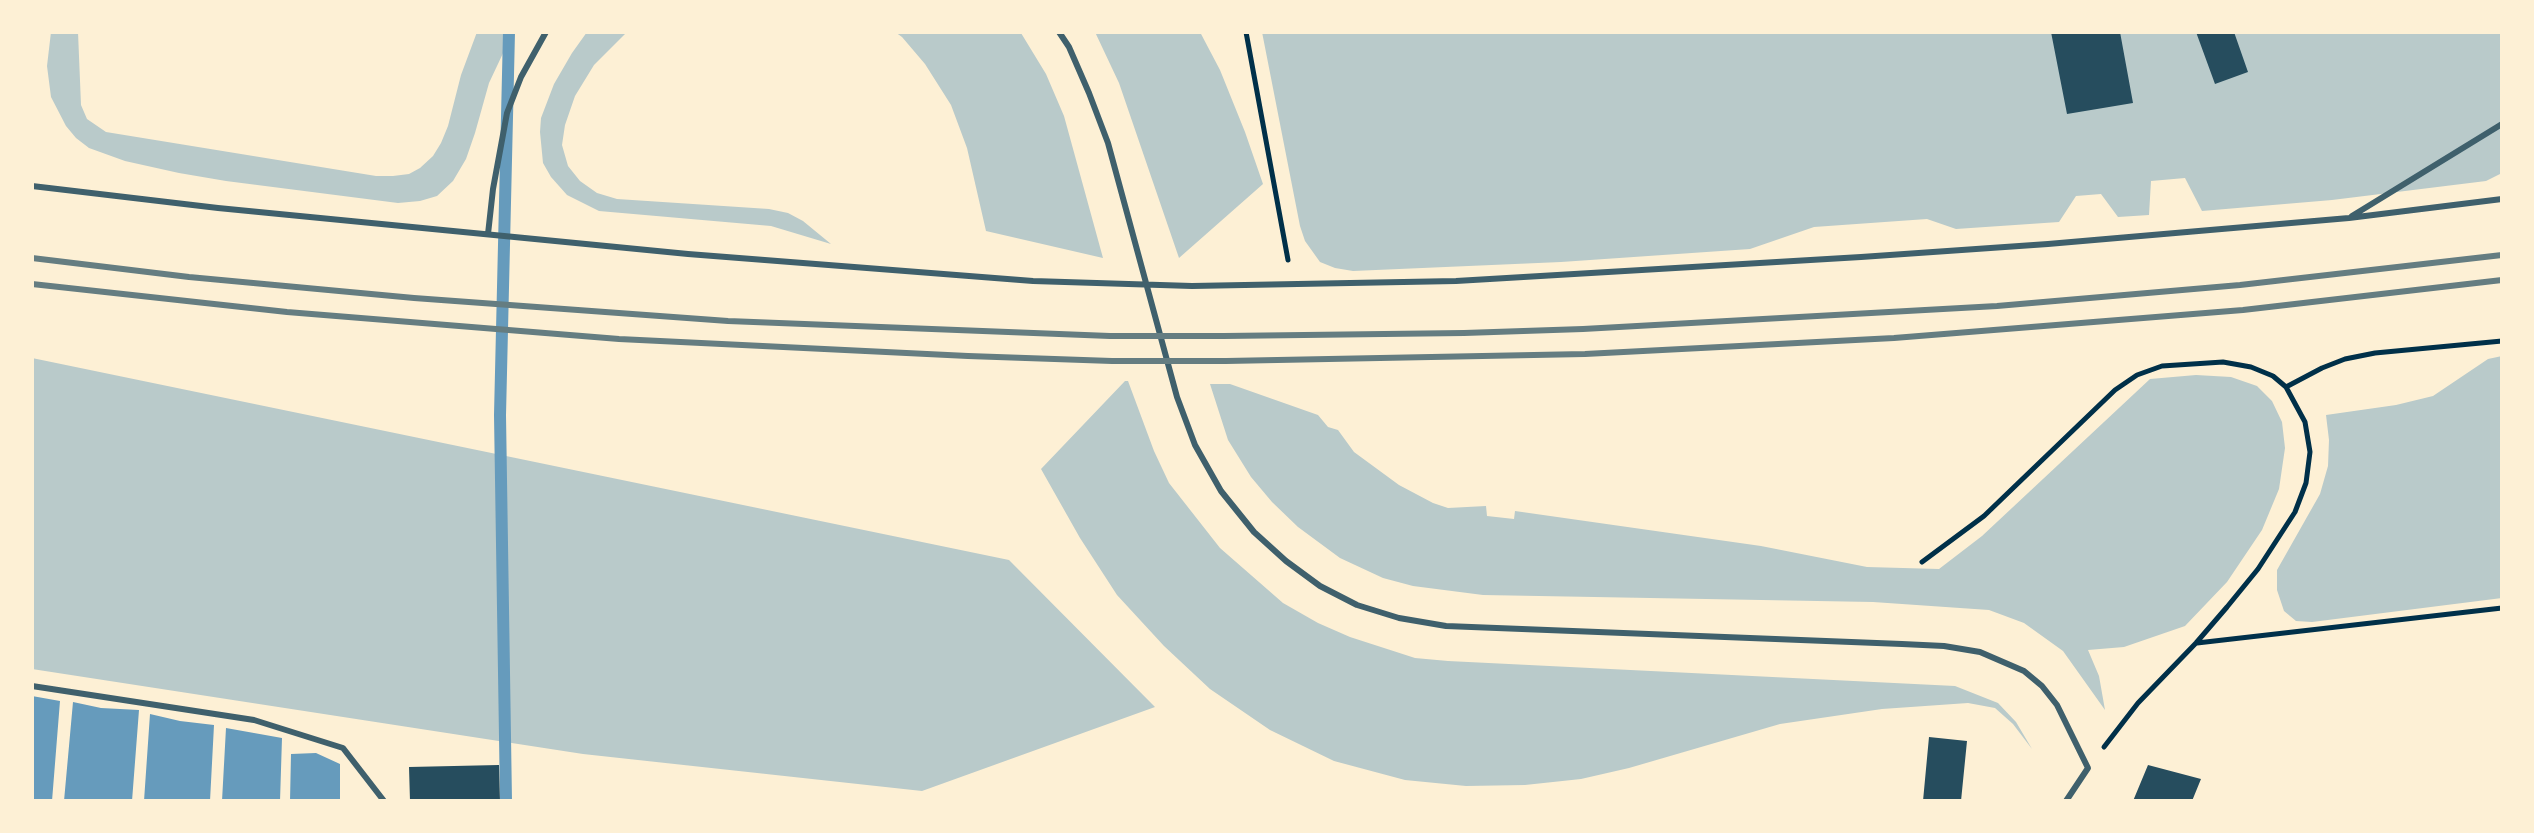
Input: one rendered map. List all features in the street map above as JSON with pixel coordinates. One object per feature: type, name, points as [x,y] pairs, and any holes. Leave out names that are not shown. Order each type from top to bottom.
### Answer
[{"type":"lane","points":[[488,234],[507,113],[521,77],[546,32]]},
{"type":"lane","points":[[1059,32],[1069,47],[1108,143],[1177,397],[1201,456],[1221,491],[1254,532],[1286,561],[1320,586],[1357,605],[1399,618],[1446,626],[1944,646],[1980,652],[2024,671],[2042,686],[2057,705],[2088,768],[2066,801]]},
{"type":"lane","points":[[2349,218],[2502,124]]},
{"type":"lane","points":[[32,186],[218,208],[688,254],[1033,281],[1137,285],[1456,281],[1861,257],[2349,218],[2502,199]]},
{"type":"lane","points":[[32,686],[254,720],[343,748],[384,801]]},
{"type":"path","points":[[1246,32],[1293,284]]},
{"type":"path","points":[[2286,387],[2345,359],[2375,353],[2502,341]]},
{"type":"path","points":[[1922,562],[1984,516],[2115,390],[2137,375],[2162,366],[2223,362],[2251,367],[2273,376],[2286,387],[2305,422],[2310,452],[2306,483],[2295,512],[2258,569],[2196,643],[2138,703],[2088,768]]},
{"type":"path","points":[[2196,643],[2502,608]]},
{"type":"shaded area","points":[[51,32],[78,32],[81,105],[87,119],[106,132],[376,176],[393,176],[409,174],[420,168],[441,143],[477,32],[513,32],[489,83],[466,159],[453,181],[437,196],[398,203],[179,173],[125,161],[89,148],[66,126],[51,97],[47,66]]},
{"type":"shaded area","points":[[587,32],[627,32],[594,65],[575,96],[565,125],[562,145],[568,166],[580,181],[597,193],[617,199],[769,209],[788,213],[831,244],[771,226],[599,211],[567,195],[543,163],[541,118],[554,84]]},
{"type":"shaded area","points":[[895,32],[1021,33],[1046,74],[1064,116],[1103,258],[986,231],[967,148],[951,105],[925,64]]},
{"type":"shaded area","points":[[1095,32],[1200,32],[1220,70],[1245,132],[1263,184],[1179,258],[1119,83]]},
{"type":"shaded area","points":[[1262,32],[2502,32],[2502,173],[2486,181],[2332,200],[2202,211],[2185,178],[2151,181],[2149,215],[2118,217],[2101,194],[2076,196],[2059,222],[1956,229],[1927,219],[1814,227],[1750,249],[1561,262],[1353,271],[1320,262],[1305,241]]},
{"type":"shaded area","points":[[2502,356],[2502,598],[2312,622],[2296,621],[2284,611],[2277,590],[2277,570],[2320,494],[2328,466],[2326,415],[2433,396],[2488,359]]},
{"type":"shaded area","points":[[32,358],[1009,560],[1155,707],[922,791],[583,754],[32,669]]},
{"type":"shaded area","points":[[2196,375],[2231,377],[2257,386],[2272,401],[2282,422],[2285,448],[2279,489],[2262,530],[2227,582],[2185,626],[2124,647],[2088,650],[2099,676],[2105,710],[2063,651],[2024,623],[1989,610],[1873,602],[1483,595],[1413,586],[1383,578],[1340,558],[1298,527],[1272,502],[1251,477],[1228,440],[1210,384],[1230,384],[1318,415],[1328,427],[1338,430],[1354,452],[1399,485],[1448,508],[1486,506],[1487,516],[1514,519],[1515,511],[1761,546],[1867,567],[1939,569],[1982,536],[2150,379]]},
{"type":"shaded area","points":[[1128,381],[1169,483],[1220,548],[1283,603],[1350,637],[1415,658],[1448,661],[1955,686],[1998,703],[2016,722],[2032,749],[2013,724],[1995,708],[1968,703],[1882,709],[1780,724],[1629,768],[1581,779],[1525,785],[1466,786],[1405,780],[1334,761],[1270,730],[1210,689],[1164,646],[1117,595],[1041,469]]},
{"type":"water","points":[[32,696],[60,701],[52,801],[32,801]]},
{"type":"water","points":[[73,702],[101,708],[139,710],[132,801],[64,801]]},
{"type":"water","points":[[150,714],[214,725],[210,801],[144,801]]},
{"type":"water","points":[[226,728],[282,738],[280,801],[222,801]]},
{"type":"water","points":[[316,753],[340,764],[340,801],[290,801],[291,754]]},
{"type":"building","points":[[2051,32],[2120,32],[2133,103],[2067,114]]},
{"type":"building","points":[[2196,32],[2234,32],[2248,72],[2215,84]]},
{"type":"building","points":[[1929,737],[1967,741],[1961,801],[1923,801]]},
{"type":"building","points":[[499,765],[500,801],[410,801],[409,767]]},
{"type":"building","points":[[2148,765],[2201,779],[2192,801],[2133,801]]},
{"type":"waterway","points":[[506,801],[500,415],[509,32]]},
{"type":"railway","points":[[32,258],[189,277],[414,298],[728,321],[1110,336],[1224,336],[1583,329],[1997,306],[2240,285],[2502,255]]},
{"type":"railway","points":[[32,284],[287,312],[619,339],[968,356],[1226,361],[1585,354],[1894,338],[2243,310],[2502,280]]}]
